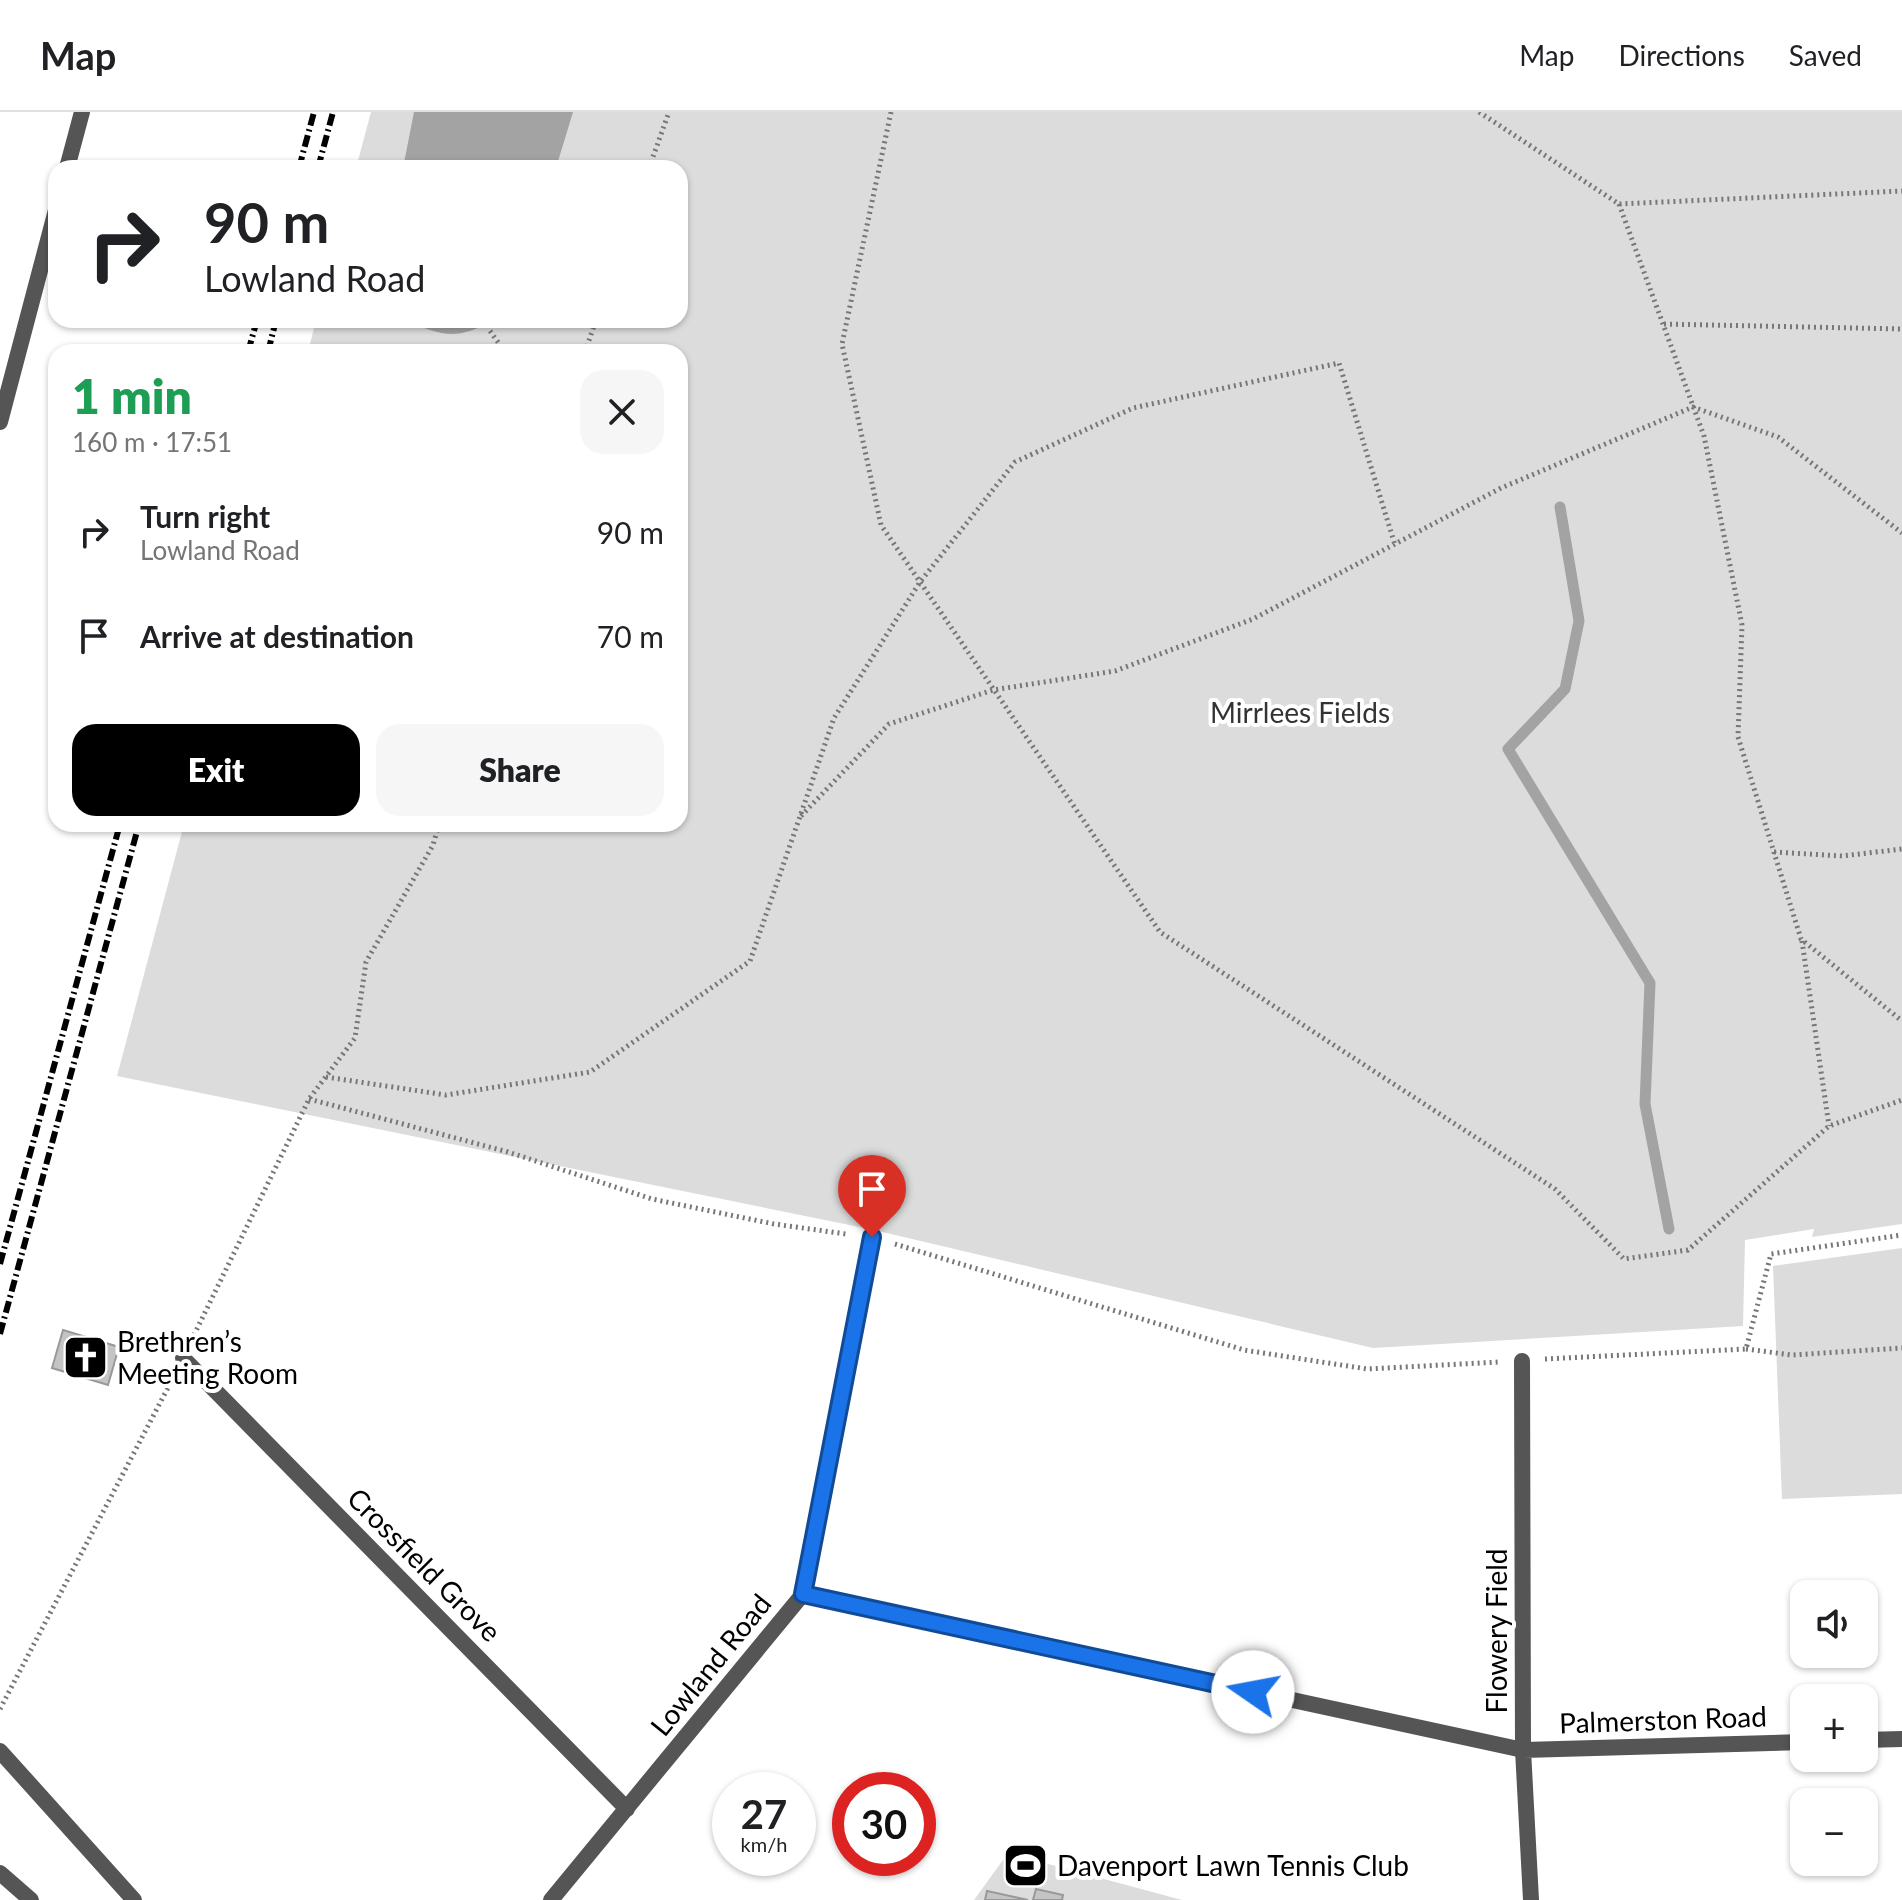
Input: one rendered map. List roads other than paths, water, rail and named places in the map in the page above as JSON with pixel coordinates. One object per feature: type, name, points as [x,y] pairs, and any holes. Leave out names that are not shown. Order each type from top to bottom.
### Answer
[{"type":"street","points":[[69,160],[82,112]]},
{"type":"street","points":[[0,422],[48,240]]},
{"type":"street","name":"Lowland Road","points":[[551,1900],[803,1594],[872,1237]]},
{"type":"street","name":"Crossfield Grove","points":[[183,1358],[627,1809]]},
{"type":"street","name":"Flowery Field","points":[[1522,1361],[1523,1750],[1531,1900]]},
{"type":"street","name":"Palmerston Road","points":[[803,1594],[1523,1750],[1790,1742]]},
{"type":"street","points":[[1878,1740],[1902,1739]]},
{"type":"street","points":[[0,1751],[134,1900]]},
{"type":"street","points":[[0,1873],[31,1900]]},
{"type":"waterway","points":[[1560,507],[1579,621],[1565,689],[1508,749],[1650,983],[1645,1104],[1669,1229]]},
{"type":"railway","points":[[301,160],[314,112]]},
{"type":"railway","points":[[320,160],[333,112]]},
{"type":"railway","points":[[250,344],[255,328]]},
{"type":"railway","points":[[270,344],[274,328]]},
{"type":"railway","points":[[0,1264],[118,832]]},
{"type":"railway","points":[[0,1334],[137,832]]},
{"type":"place","name":"Brethren’s Meeting Room","points":[[86,1358]]},
{"type":"place","name":"Davenport Lawn Tennis Club","points":[[1026,1866]]},
{"type":"park label","name":"Mirrlees Fields","points":[[1300,713]]}]
